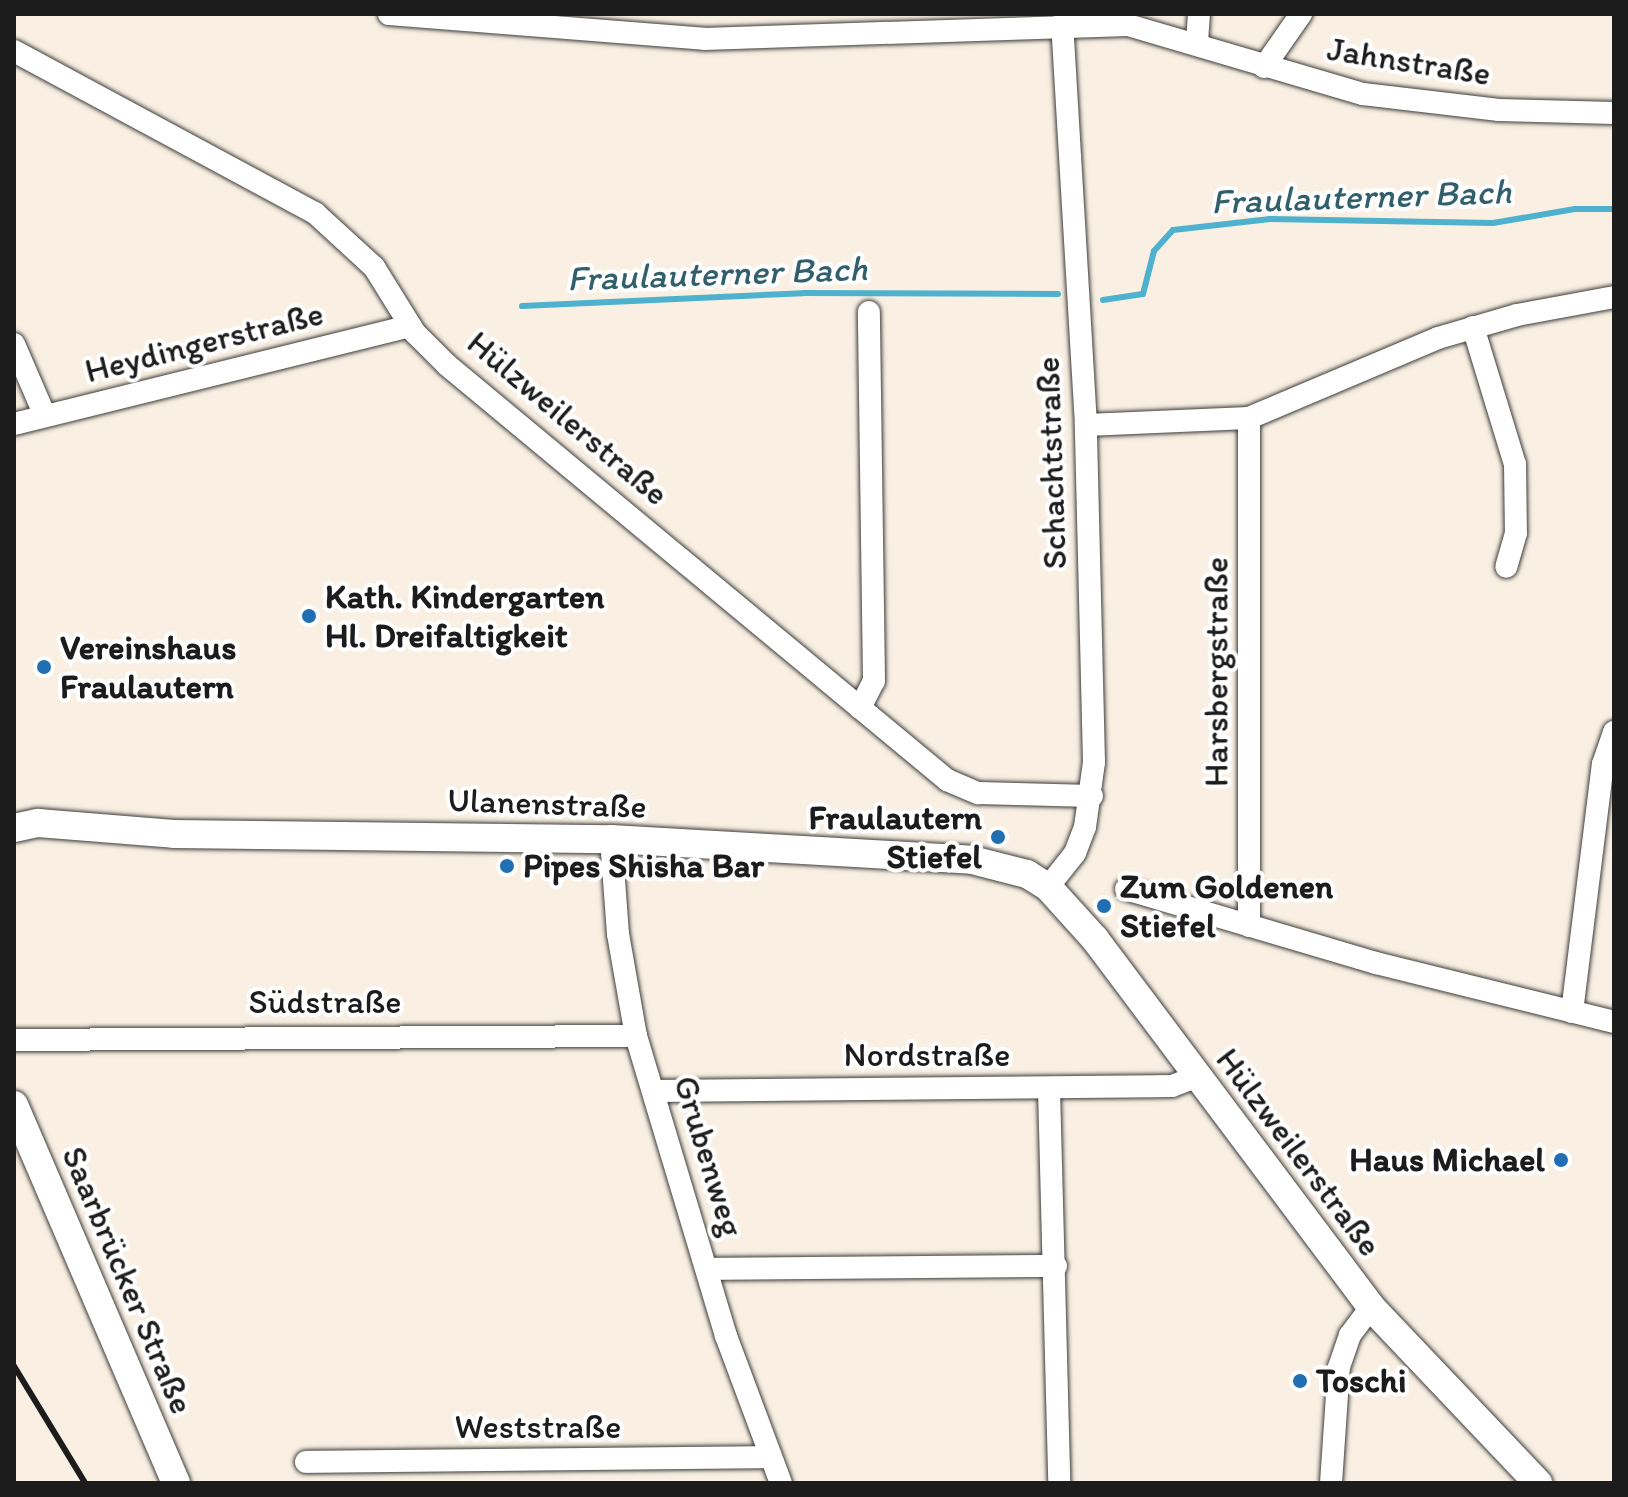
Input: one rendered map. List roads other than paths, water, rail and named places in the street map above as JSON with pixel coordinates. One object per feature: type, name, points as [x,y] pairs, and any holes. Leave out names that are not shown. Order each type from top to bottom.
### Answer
[{"type":"street","name":"Jahnstraße","points":[[389,14],[718,39],[1062,24],[1128,25],[1197,42],[1264,67],[1363,94],[1420,101],[1614,113]]},
{"type":"street","points":[[1197,42],[1199,14]]},
{"type":"street","points":[[1264,67],[1301,14]]},
{"type":"street","name":"Schachtstraße","points":[[1048,887],[1075,853],[1092,796],[1086,425],[1062,24]]},
{"type":"street","name":"Hülzweilerstraße","points":[[14,51],[315,213],[374,267],[410,326],[447,365],[860,708],[962,788],[1092,796]]},
{"type":"street","points":[[1086,425],[1249,418],[1473,327],[1614,297]]},
{"type":"street","points":[[860,708],[874,681],[869,312]]},
{"type":"street","name":"Heydingerstraße","points":[[14,424],[410,326]]},
{"type":"street","points":[[1473,327],[1515,464],[1516,533],[1506,567]]},
{"type":"street","points":[[14,344],[45,416]]},
{"type":"street","name":"Harsbergstraße","points":[[1249,418],[1249,926]]},
{"type":"street","points":[[1572,1012],[1603,764],[1614,732]]},
{"type":"street","name":"Ulanenstraße","points":[[22,820],[160,833],[611,839],[972,860],[1004,865],[1048,887]]},
{"type":"street","name":"Grubenweg","points":[[611,839],[618,934],[636,1036],[708,1269],[781,1483]]},
{"type":"street","name":"Hülzweilerstraße","points":[[1048,887],[1095,939],[1371,1307],[1538,1483]]},
{"type":"street","points":[[1126,889],[1249,926],[1614,1022]]},
{"type":"street","name":"Südstraße","points":[[14,1040],[636,1036]]},
{"type":"street","name":"Nordstraße","points":[[655,1091],[1172,1086],[1198,1076]]},
{"type":"street","points":[[1049,1089],[1056,1266],[1059,1483]]},
{"type":"street","name":"Saarbrücker Straße","points":[[14,1105],[176,1483]]},
{"type":"street","points":[[708,1269],[1056,1266]]},
{"type":"street","points":[[1331,1483],[1339,1367],[1350,1335],[1371,1307]]},
{"type":"street","name":"Weststraße","points":[[306,1462],[770,1457]]},
{"type":"waterway","name":"Fraulauterner Bach","points":[[1103,300],[1143,294],[1154,251],[1173,230],[1270,219],[1493,223],[1575,209],[1614,209]]},
{"type":"waterway","name":"Fraulauterner Bach","points":[[522,306],[803,293],[1058,294]]},
{"type":"railway","points":[[14,1366],[85,1483]]},
{"type":"place","name":"Kath. Kindergarten Hl. Dreifaltigkeit","points":[[309,616]]},
{"type":"place","name":"Vereinshaus Fraulautern","points":[[44,667]]},
{"type":"place","name":"Fraulautern Stiefel","points":[[998,837]]},
{"type":"place","name":"Pipes Shisha Bar","points":[[507,866]]},
{"type":"place","name":"Zum Goldenen Stiefel","points":[[1104,906]]},
{"type":"place","name":"Haus Michael","points":[[1561,1160]]},
{"type":"place","name":"Toschi","points":[[1300,1381]]}]
